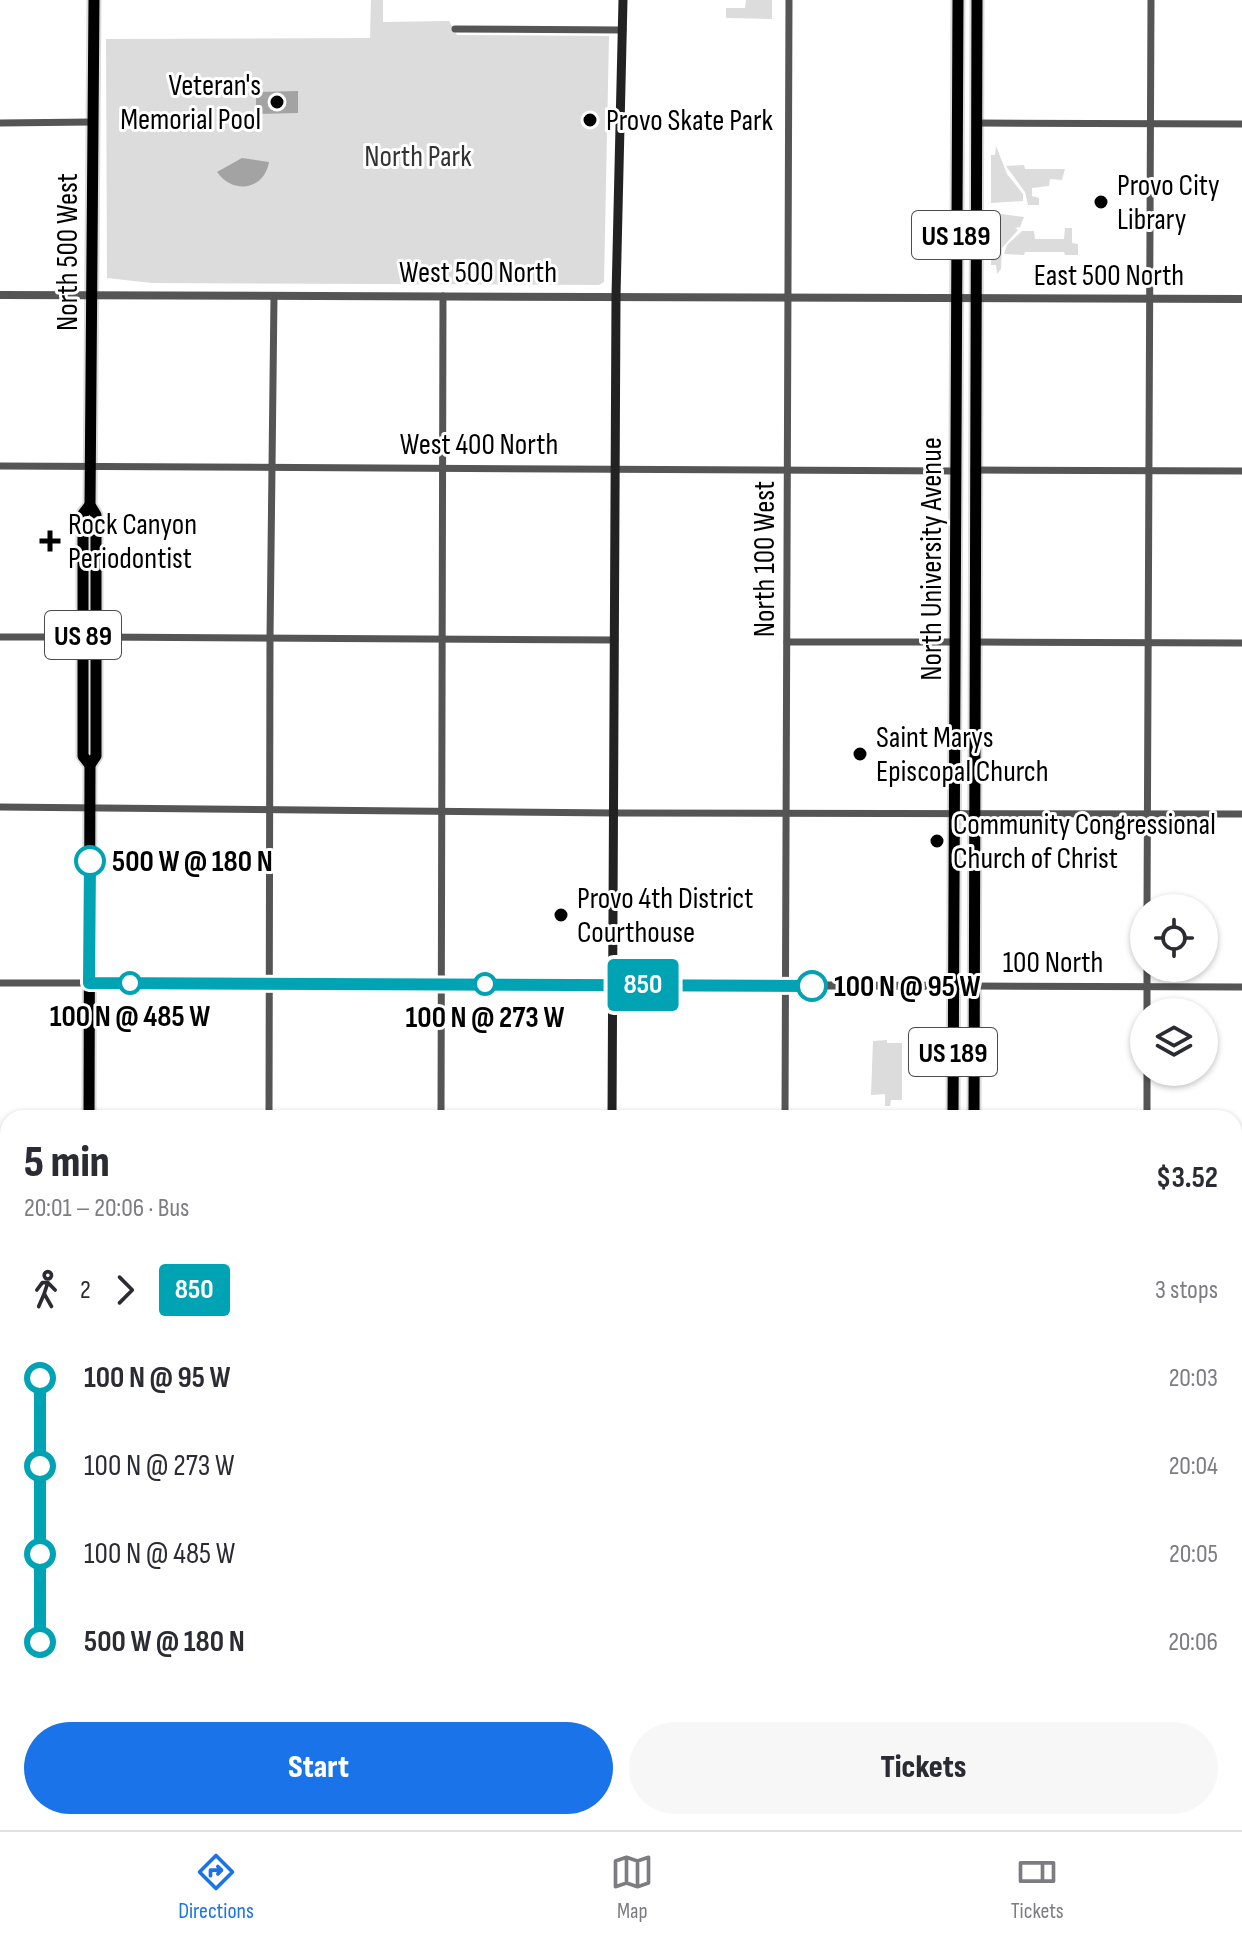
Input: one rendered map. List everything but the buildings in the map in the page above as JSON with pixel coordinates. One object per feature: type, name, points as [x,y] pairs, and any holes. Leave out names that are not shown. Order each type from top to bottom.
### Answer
[{"type":"main road","name":"North 500 West","points":[[89,1110],[90,765],[96,756],[96,515],[90,505],[94,0]]},
{"type":"main road","points":[[612,1110],[616,296],[623,0]]},
{"type":"main road","name":"North University Avenue","points":[[953,1110],[958,0]]},
{"type":"main road","name":"North University Avenue","points":[[974,1110],[977,0]]},
{"type":"main road","name":"North 500 West","points":[[90,505],[83,514],[83,756],[90,765]]},
{"type":"street","name":"North 100 West","points":[[785,1110],[789,0]]},
{"type":"street","points":[[1147,894],[1151,0]]},
{"type":"street","points":[[455,29],[623,30]]},
{"type":"street","points":[[0,123],[92,122]]},
{"type":"street","points":[[977,123],[1242,124]]},
{"type":"street","name":"West 500 North","points":[[0,295],[955,299]]},
{"type":"street","points":[[269,1110],[274,296]]},
{"type":"street","points":[[441,1110],[443,296]]},
{"type":"street","name":"East 500 North","points":[[955,299],[1242,299]]},
{"type":"street","name":"West 400 North","points":[[0,466],[957,471]]},
{"type":"street","points":[[974,470],[1242,471]]},
{"type":"street","points":[[0,637],[83,637]]},
{"type":"street","points":[[96,637],[615,640]]},
{"type":"street","points":[[787,642],[955,642]]},
{"type":"street","points":[[976,642],[1242,643]]},
{"type":"street","points":[[0,807],[615,813],[1242,814]]},
{"type":"street","points":[[1146,982],[1146,998]]},
{"type":"street","name":"100 North","points":[[0,983],[1242,987]]},
{"type":"street","points":[[1147,1086],[1147,1110]]},
{"type":"green space","name":"North Park","points":[[371,0],[383,0],[383,22],[449,21],[457,35],[609,36],[604,282],[599,285],[152,283],[107,278],[106,39],[370,38]]},
{"type":"green space","points":[[746,0],[772,0],[772,19],[726,18],[726,8],[745,8]]},
{"type":"green space","points":[[996,146],[1007,174],[1023,194],[1023,201],[991,203],[991,155],[995,155]]},
{"type":"green space","points":[[1024,165],[1025,169],[1065,169],[1062,180],[1050,179],[1049,186],[1032,188],[1032,196],[1039,198],[1039,205],[1028,205],[1025,192],[1006,166]]},
{"type":"green space","points":[[993,213],[1024,217],[1020,227],[1015,228],[1018,230],[1002,248],[1001,269],[997,274],[996,265],[991,265]]},
{"type":"green space","points":[[1065,228],[1072,228],[1072,243],[1078,244],[1078,255],[1065,255],[1064,252],[1004,254],[1007,245],[1022,231],[1034,231],[1035,239],[1064,239]]},
{"type":"green space","points":[[887,1040],[887,1043],[902,1043],[902,1100],[891,1100],[890,1106],[885,1106],[885,1094],[871,1095],[873,1041]]},
{"type":"shaded area","name":"Veteran's Memorial Pool","points":[[298,91],[298,113],[256,114],[256,92]]},
{"type":"shaded area","points":[[242,158],[269,162],[266,172],[254,184],[231,184],[217,172]]},
{"type":"bus line","name":"850","points":[[90,861],[89,983],[812,986]]},
{"type":"place","name":"Veteran's Memorial Pool","points":[[277,102]]},
{"type":"place","name":"Provo Skate Park","points":[[590,120]]},
{"type":"place","name":"Provo City Library","points":[[1101,202]]},
{"type":"place","name":"Rock Canyon Periodontist","points":[[50,541]]},
{"type":"place","name":"Saint Marys Episcopal Church","points":[[860,754]]},
{"type":"place","name":"Community Congressional Church of Christ","points":[[937,841]]},
{"type":"place","name":"500 W @ 180 N","points":[[90,861]]},
{"type":"place","name":"Provo 4th District Courthouse","points":[[561,915]]},
{"type":"place","name":"100 N @ 485 W","points":[[130,983]]},
{"type":"place","name":"100 N @ 273 W","points":[[485,984]]},
{"type":"place","name":"100 N @ 95 W","points":[[812,986]]}]
